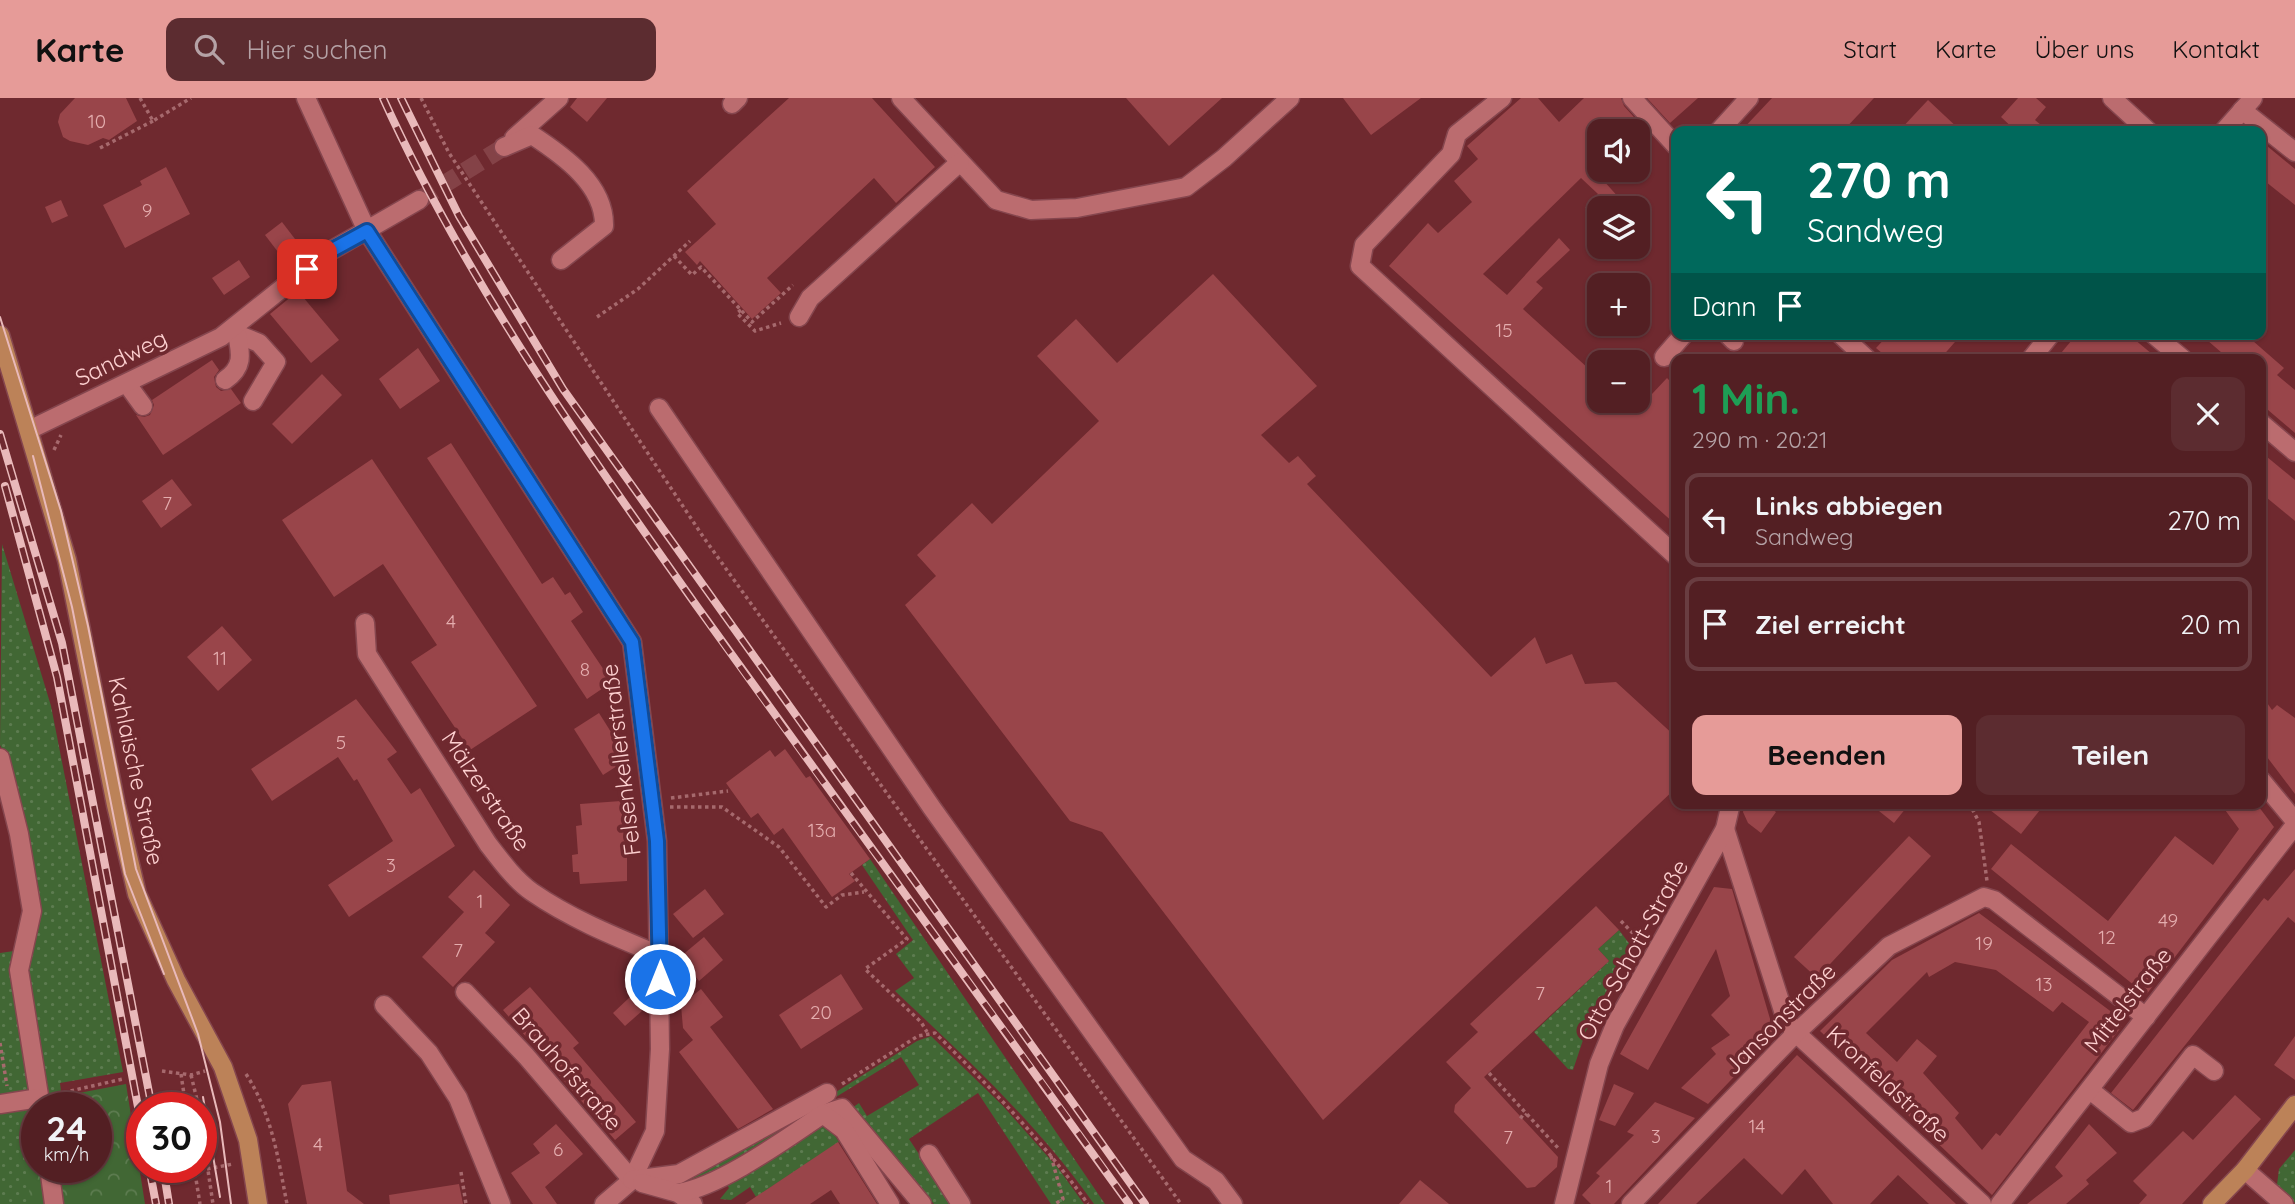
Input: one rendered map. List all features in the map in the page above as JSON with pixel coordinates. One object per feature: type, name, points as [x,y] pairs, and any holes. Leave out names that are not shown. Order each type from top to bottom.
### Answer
[{"type":"main road","name":"Kahlaische Straße","points":[[0,335],[67,561],[116,805],[138,894],[176,980],[223,1067],[248,1140],[258,1204]]},
{"type":"main road","points":[[2212,1204],[2245,1170],[2295,1105]]},
{"type":"street","name":"Felsenkellerstraße","points":[[306,98],[353,206],[367,231],[632,642],[657,841],[660,1049],[654,1131],[632,1180],[604,1204]]},
{"type":"street","points":[[559,98],[504,147],[532,135],[569,159],[604,207],[604,226],[561,260]]},
{"type":"street","points":[[901,98],[996,200],[1031,210],[1077,208],[1186,187],[1224,158],[1290,98]]},
{"type":"street","points":[[1502,98],[1457,134],[1451,154],[1364,245],[1360,266],[1671,551]]},
{"type":"street","points":[[1632,98],[1671,141]]},
{"type":"street","points":[[1724,126],[1749,98]]},
{"type":"street","points":[[2112,98],[2143,126]]},
{"type":"street","points":[[2228,126],[2248,104],[2295,152]]},
{"type":"street","points":[[799,317],[810,298],[960,162]]},
{"type":"street","name":"Sandweg","points":[[29,430],[235,331],[325,254],[419,200]]},
{"type":"street","points":[[225,380],[235,373],[242,359],[235,331]]},
{"type":"street","points":[[235,331],[259,342],[276,362],[253,401]]},
{"type":"street","points":[[1664,357],[1680,340]]},
{"type":"street","points":[[1846,340],[1862,354]]},
{"type":"street","points":[[2035,354],[2046,340]]},
{"type":"street","points":[[2160,340],[2177,354]]},
{"type":"street","points":[[127,384],[143,406]]},
{"type":"street","points":[[659,408],[932,808],[1183,1159],[1216,1181],[1233,1204]]},
{"type":"street","points":[[2266,428],[2295,452]]},
{"type":"street","name":"Mälzerstraße","points":[[365,623],[367,654],[488,844],[508,870],[531,892],[571,915],[659,955]]},
{"type":"street","points":[[0,758],[19,834],[32,911],[19,970],[38,1092]]},
{"type":"street","points":[[2266,786],[2295,823]]},
{"type":"street","name":"Otto-Schott-Straße","points":[[1564,1204],[1598,1064],[1653,955],[1725,829],[1730,809]]},
{"type":"street","name":"Mittelstraße","points":[[2000,1204],[2295,823]]},
{"type":"street","name":"Kronfeldstraße","points":[[1725,829],[1743,877],[1786,1020],[1982,1204]]},
{"type":"street","points":[[1984,897],[1994,900],[2146,1017]]},
{"type":"street","name":"Jansonstraße","points":[[1631,1204],[1797,1033],[1889,947],[1984,897]]},
{"type":"street","name":"Brauhofstraße","points":[[465,992],[526,1056],[632,1180]]},
{"type":"street","points":[[384,1005],[429,1053],[458,1097],[500,1204]]},
{"type":"street","points":[[2090,1090],[2131,1123],[2144,1118],[2193,1055],[2214,1071]]},
{"type":"street","points":[[632,1180],[679,1174],[827,1093]]},
{"type":"street","points":[[632,1180],[686,1198],[695,1190],[823,1114],[842,1108],[922,1204]]},
{"type":"street","points":[[823,1114],[844,1130],[890,1204]]},
{"type":"street","points":[[929,1154],[961,1204]]},
{"type":"street","points":[[2245,1170],[2284,1204]]},
{"type":"street","points":[[51,1183],[54,1204]]},
{"type":"path","points":[[140,98],[153,121]]},
{"type":"path","points":[[100,148],[191,98]]},
{"type":"path","points":[[421,98],[449,153],[704,538],[1181,1204]]},
{"type":"path","points":[[597,317],[638,289],[690,241]]},
{"type":"path","points":[[674,256],[692,275],[701,267],[752,322],[793,285]]},
{"type":"path","points":[[741,310],[737,313],[755,331],[799,317]]},
{"type":"path","points":[[53,455],[64,429]]},
{"type":"path","points":[[654,807],[723,807],[779,847],[827,907],[842,895],[864,892]]},
{"type":"path","points":[[1972,809],[1979,822],[1984,844],[1988,878],[1984,897]]},
{"type":"path","points":[[851,873],[864,892],[886,912],[907,939],[865,969],[921,1022],[927,1032]]},
{"type":"path","points":[[1621,921],[1653,955]]},
{"type":"path","points":[[827,1093],[927,1032],[934,1033],[995,1092],[1050,1154],[1088,1204]]},
{"type":"path","points":[[0,1043],[5,1103]]},
{"type":"path","points":[[240,1064],[261,1097],[274,1134],[287,1204]]},
{"type":"path","points":[[162,1071],[191,1074],[195,1092]]},
{"type":"path","points":[[1489,1073],[1574,1165]]},
{"type":"path","points":[[181,1074],[184,1092]]},
{"type":"path","points":[[78,1092],[123,1079]]},
{"type":"path","points":[[1520,1116],[1524,1118],[1527,1114]]},
{"type":"path","points":[[1050,1154],[1062,1199],[1055,1204]]},
{"type":"path","points":[[217,1167],[233,1164],[234,1175]]},
{"type":"path","points":[[461,1172],[467,1204]]},
{"type":"path","points":[[197,1183],[200,1204]]},
{"type":"path","points":[[209,1183],[213,1204]]},
{"type":"green space","points":[[2,544],[51,706],[123,1072],[60,1083],[61,1092],[21,1092],[21,1183],[54,1183],[76,1204],[0,1204],[0,953],[28,949],[6,757],[0,745]]},
{"type":"green space","points":[[870,859],[1105,1204],[1094,1204],[1025,1119],[895,991],[914,978],[896,954],[913,940],[862,865]]},
{"type":"green space","points":[[1619,930],[1631,946],[1632,954],[1586,1031],[1573,1070],[1568,1069],[1534,1032],[1609,961],[1598,949]]},
{"type":"green space","points":[[931,1036],[1002,1105],[1058,1168],[1084,1204],[1051,1204],[978,1093],[909,1139],[952,1204],[934,1204],[852,1108],[859,1103],[867,1116],[919,1085],[901,1057],[714,1172],[698,1180],[685,1177],[801,1114],[917,1041]]},
{"type":"green space","points":[[126,1084],[126,1183],[142,1183],[145,1204],[31,1204],[28,1183],[112,1183],[112,1092],[84,1092]]},
{"type":"green space","points":[[21,1104],[21,1138],[16,1105]]},
{"type":"green space","points":[[823,1127],[832,1131],[839,1142],[756,1197],[750,1187],[731,1200],[720,1199],[729,1188],[727,1185],[813,1129]]},
{"type":"green space","points":[[2295,1150],[2295,1203],[2277,1185],[2279,1169]]},
{"type":"building","points":[[75,98],[126,98],[137,121],[109,140],[103,138],[88,145],[70,141],[63,137],[58,122],[60,114]]},
{"type":"building","points":[[577,98],[607,98],[587,122],[570,107]]},
{"type":"building","points":[[789,98],[872,98],[935,167],[896,203],[874,178],[767,278],[781,293],[752,319],[700,261],[697,265],[685,252],[716,224],[687,191]]},
{"type":"building","points":[[1126,98],[1222,98],[1169,146]]},
{"type":"building","points":[[1343,98],[1421,98],[1371,135]]},
{"type":"building","points":[[1521,98],[1538,98],[1559,122],[1584,98],[1621,98],[1624,106],[1636,119],[1587,119],[1587,182],[1605,182],[1617,196],[1596,196],[1598,194],[1581,178],[1483,274],[1507,295],[1559,238],[1570,250],[1536,282],[1543,288],[1523,309],[1587,367],[1587,413],[1650,413],[1650,396],[1667,378],[1671,382],[1671,520],[1389,266],[1428,223],[1438,233],[1472,202],[1454,181],[1478,159],[1467,146]]},
{"type":"building","points":[[1647,98],[1698,98],[1670,123]]},
{"type":"building","points":[[1772,98],[1874,98],[1848,126],[1746,126]]},
{"type":"building","points":[[2018,98],[2036,98],[2046,107],[2035,120],[2042,126],[2011,126],[2001,117]]},
{"type":"building","points":[[1928,100],[1956,126],[1904,126]]},
{"type":"building","points":[[2266,145],[2295,169],[2295,205],[2266,182]]},
{"type":"building","points":[[166,167],[190,214],[125,248],[103,205],[142,185],[140,181]]},
{"type":"building","points":[[61,200],[68,216],[52,223],[45,207]]},
{"type":"building","points":[[282,222],[295,239],[278,252],[265,235]]},
{"type":"building","points":[[239,260],[250,277],[224,295],[212,278]]},
{"type":"building","points":[[1213,274],[1317,386],[1261,435],[1289,463],[1298,456],[1316,476],[1307,484],[1491,677],[1535,637],[1546,664],[1572,654],[1585,684],[1616,682],[1671,732],[1671,793],[1323,1120],[1102,832],[1070,821],[905,605],[936,576],[917,555],[972,503],[992,524],[1099,421],[1037,356],[1076,319],[1117,363]]},
{"type":"building","points":[[298,291],[339,340],[311,363],[270,314]]},
{"type":"building","points":[[1883,340],[1957,340],[1944,354],[1883,354],[1876,348]]},
{"type":"building","points":[[2072,340],[2135,340],[2152,354],[2060,354]]},
{"type":"building","points":[[2207,340],[2252,340],[2284,368],[2277,375],[2295,390],[2295,433],[2266,408],[2266,354],[2223,354]]},
{"type":"building","points":[[418,348],[440,381],[400,409],[379,379]]},
{"type":"building","points":[[212,360],[219,370],[214,377],[216,387],[221,391],[231,389],[241,403],[163,455],[136,415],[150,415],[154,405],[152,400]]},
{"type":"building","points":[[322,374],[342,395],[292,444],[272,424]]},
{"type":"building","points":[[451,443],[542,584],[553,577],[565,595],[570,592],[583,612],[571,621],[612,682],[587,699],[427,458]]},
{"type":"building","points":[[2266,456],[2295,480],[2295,521],[2266,497]]},
{"type":"building","points":[[372,459],[537,706],[470,750],[411,662],[437,645],[383,564],[334,597],[282,520]]},
{"type":"building","points":[[172,479],[192,505],[161,528],[142,501]]},
{"type":"building","points":[[222,626],[252,660],[218,691],[187,657]]},
{"type":"building","points":[[356,699],[397,752],[387,759],[411,794],[420,788],[455,846],[349,917],[328,885],[393,841],[357,779],[354,781],[338,757],[272,801],[251,769]]},
{"type":"building","points":[[2266,701],[2272,710],[2277,705],[2295,718],[2295,794],[2266,756]]},
{"type":"building","points":[[599,713],[628,759],[603,775],[574,729]]},
{"type":"building","points":[[785,749],[806,778],[810,776],[870,859],[849,874],[855,881],[832,897],[783,828],[774,835],[758,813],[751,818],[726,783],[770,750],[775,757]]},
{"type":"building","points":[[621,801],[624,839],[627,839],[627,881],[580,884],[579,872],[573,872],[572,855],[578,854],[576,826],[582,825],[580,804]]},
{"type":"building","points":[[1744,809],[1772,809],[1776,812],[1761,833],[1748,823]]},
{"type":"building","points":[[1876,809],[1905,809],[1894,823]]},
{"type":"building","points":[[1989,809],[2039,809],[2021,834]]},
{"type":"building","points":[[2224,809],[2260,809],[2274,827],[2146,995],[1991,869],[2011,844],[2108,921],[2175,836],[2213,865],[2239,829]]},
{"type":"building","points":[[1909,836],[1931,856],[1817,978],[1794,957]]},
{"type":"building","points":[[2295,869],[2295,923],[2288,917],[2133,1110],[2111,1093],[2264,898],[2268,901]]},
{"type":"building","points":[[474,870],[510,905],[485,933],[495,942],[453,987],[422,957],[464,912],[448,897]]},
{"type":"building","points":[[1714,887],[1732,889],[1773,1029],[1772,1037],[1708,1104],[1681,1088],[1716,1054],[1711,1048],[1730,1035],[1711,1015],[1730,996],[1716,949],[1648,1070],[1620,1054]]},
{"type":"building","points":[[705,889],[724,914],[693,938],[673,914]]},
{"type":"building","points":[[1596,906],[1619,930],[1598,949],[1609,961],[1484,1077],[1558,1157],[1557,1167],[1535,1187],[1527,1188],[1454,1112],[1455,1105],[1471,1088],[1446,1062],[1478,1032],[1470,1024]]},
{"type":"building","points":[[1979,913],[2121,1019],[2122,1026],[1992,1195],[1820,1031],[1892,960]],"holes":[[[1955,962],[1996,970],[2053,1012],[2062,1002],[2089,1022],[2000,1136],[1996,1133],[1982,1150],[1955,1118],[1959,1113],[1923,1073],[1937,1056],[1917,1039],[1897,1062],[1866,1033],[1927,972],[1929,977]]]},
{"type":"building","points":[[704,937],[723,960],[699,981],[680,957]]},
{"type":"building","points":[[841,974],[863,1009],[801,1049],[779,1015]]},
{"type":"building","points":[[530,987],[579,1043],[573,1048],[636,1122],[615,1140],[503,1010]]},
{"type":"building","points":[[701,989],[723,1017],[710,1027],[773,1109],[738,1129],[679,1052],[693,1040],[683,1028],[681,1005]]},
{"type":"building","points":[[630,997],[642,1011],[625,1026],[613,1013]]},
{"type":"building","points":[[2295,1036],[2295,1080],[2274,1065]]},
{"type":"building","points":[[1797,1055],[1956,1204],[1929,1204],[1898,1175],[1870,1204],[1833,1204],[1805,1169],[1782,1195],[1744,1158],[1696,1204],[1658,1204]]},
{"type":"building","points":[[331,1081],[347,1191],[364,1204],[307,1204],[288,1104],[302,1085]]},
{"type":"building","points":[[1614,1084],[1634,1093],[1615,1126],[1599,1120]]},
{"type":"building","points":[[2235,1095],[2261,1119],[2182,1204],[2139,1204],[2147,1195],[2133,1181],[2183,1131],[2193,1140]]},
{"type":"building","points":[[1655,1102],[1695,1118],[1614,1204],[1591,1204],[1582,1195],[1600,1176],[1596,1173],[1634,1135],[1627,1132]]},
{"type":"building","points":[[556,1124],[583,1154],[545,1187],[557,1204],[533,1204],[511,1173],[540,1153],[533,1144]]},
{"type":"building","points":[[2089,1124],[2117,1153],[2086,1180],[2089,1184],[2066,1204],[2027,1204],[2063,1176],[2055,1167]]},
{"type":"building","points":[[838,1142],[877,1204],[840,1204],[831,1190],[810,1204],[745,1204]]},
{"type":"building","points":[[1420,1180],[1449,1204],[1399,1204]]},
{"type":"building","points":[[459,1184],[463,1204],[390,1204],[389,1195]]},
{"type":"tunnel","points":[[419,200],[504,147]]},
{"type":"tram line","points":[[0,317],[61,511],[88,626],[136,869],[198,1034],[220,1122],[231,1204]]},
{"type":"tram line","points":[[33,456],[72,607],[125,874],[164,974]]},
{"type":"tram line","points":[[217,1179],[220,1197]]},
{"type":"railway","points":[[383,98],[450,231],[568,422],[750,680],[1129,1204]]},
{"type":"railway","points":[[401,98],[459,216],[563,389],[1145,1204]]},
{"type":"railway","points":[[0,434],[62,643],[149,1092]]},
{"type":"railway","points":[[5,486],[57,677],[135,1092]]},
{"type":"railway","points":[[152,1183],[156,1204]]},
{"type":"railway","points":[[166,1183],[169,1204]]},
{"type":"route","points":[[307,269],[325,254],[367,231],[632,642],[657,841],[660,979]]}]
